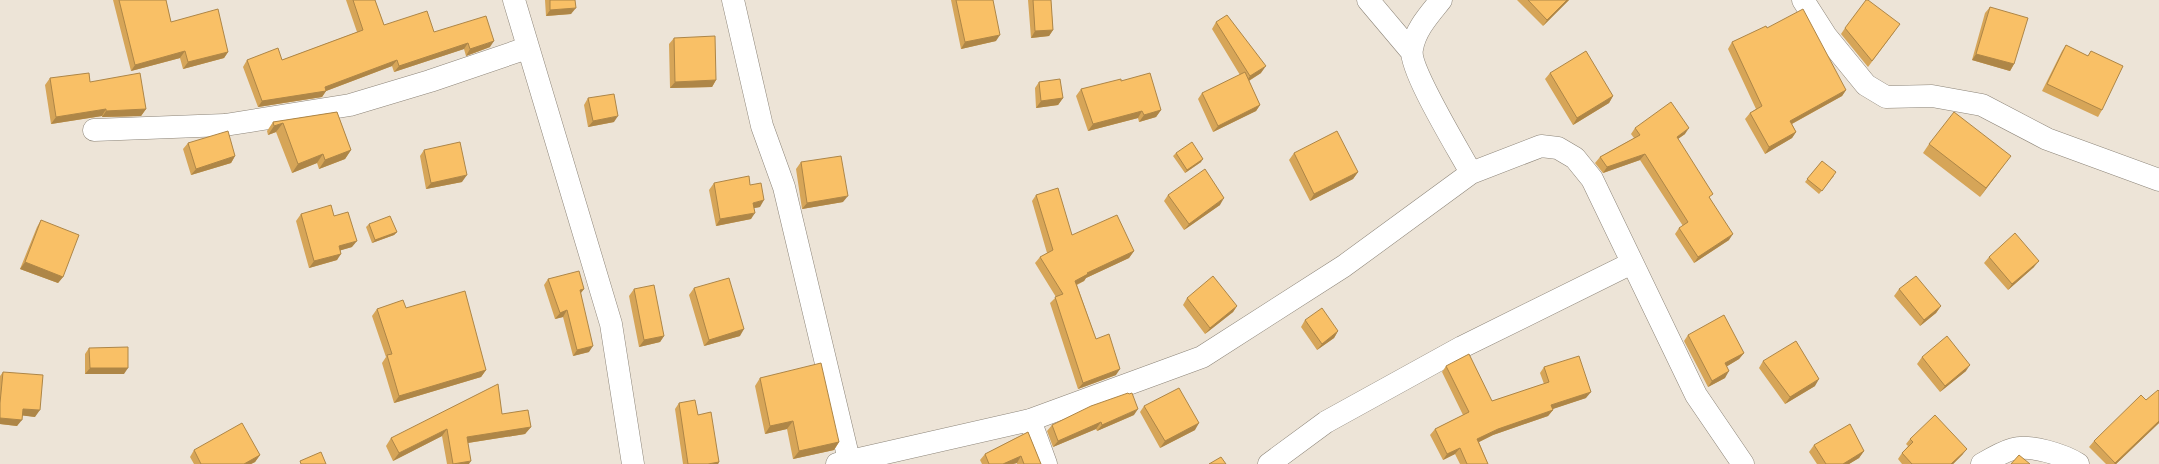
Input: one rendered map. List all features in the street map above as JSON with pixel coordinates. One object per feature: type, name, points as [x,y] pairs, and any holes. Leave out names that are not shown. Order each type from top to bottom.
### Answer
[{"type":"street","points":[[514,0],[527,48],[611,324],[633,464]]},
{"type":"street","points":[[733,0],[762,126],[786,194],[816,324],[845,463],[1030,420],[1202,357],[1344,266],[1471,173],[1540,146],[1558,148],[1576,158],[1592,179],[1696,395],[1743,464]]},
{"type":"street","points":[[1368,0],[1411,50],[1418,74],[1471,173]]},
{"type":"street","points":[[1411,50],[1422,22],[1441,0]]},
{"type":"street","points":[[1803,0],[1826,36],[1866,85],[1886,97],[1932,96],[1982,105],[2047,139],[2159,180]]},
{"type":"street","points":[[94,130],[225,125],[350,105],[430,81],[527,48]]},
{"type":"street","points":[[1269,464],[1332,418],[1462,347],[1632,263]]},
{"type":"street","points":[[1030,420],[1046,464]]},
{"type":"street","points":[[1982,464],[1995,456],[2014,448],[2043,450],[2066,456],[2078,464]]},
{"type":"building","points":[[119,0],[166,0],[171,22],[218,9],[228,52],[188,62],[185,51],[135,65]]},
{"type":"building","points":[[353,0],[375,0],[384,25],[427,11],[434,32],[486,16],[494,41],[470,49],[468,43],[399,66],[397,60],[325,87],[326,91],[262,101],[247,60],[278,48],[282,60],[363,30]]},
{"type":"building","points":[[550,0],[575,0],[576,8],[550,10]]},
{"type":"building","points":[[956,0],[993,0],[1000,35],[965,42]]},
{"type":"building","points":[[1033,0],[1051,0],[1053,30],[1035,31]]},
{"type":"building","points":[[1528,0],[1567,0],[1547,20]]},
{"type":"building","points":[[1866,0],[1900,24],[1872,61],[1845,28]]},
{"type":"building","points":[[1990,7],[2028,18],[2014,64],[1976,54]]},
{"type":"building","points":[[1803,9],[1846,90],[1790,121],[1796,132],[1769,147],[1750,113],[1762,106],[1732,42],[1766,26],[1767,28]]},
{"type":"building","points":[[1227,15],[1266,66],[1250,76],[1216,22]]},
{"type":"building","points":[[715,36],[716,80],[675,82],[674,38]]},
{"type":"building","points":[[2066,45],[2088,56],[2091,51],[2123,66],[2102,110],[2047,84]]},
{"type":"building","points":[[1586,51],[1613,96],[1577,118],[1550,73]]},
{"type":"building","points":[[1245,72],[1260,105],[1218,126],[1202,93]]},
{"type":"building","points":[[89,73],[90,82],[140,73],[146,109],[106,111],[106,109],[56,117],[50,78]]},
{"type":"building","points":[[1150,73],[1161,110],[1144,115],[1142,111],[1093,124],[1081,89],[1121,79],[1121,81]]},
{"type":"building","points":[[1060,79],[1063,98],[1041,101],[1039,82]]},
{"type":"building","points":[[614,94],[618,116],[593,121],[588,98]]},
{"type":"building","points":[[1671,102],[1689,128],[1677,137],[1713,194],[1709,197],[1733,234],[1698,257],[1679,228],[1688,222],[1645,154],[1607,167],[1600,157],[1640,135],[1635,128]]},
{"type":"building","points":[[337,112],[351,150],[325,160],[323,154],[298,164],[283,123],[274,126],[273,122]]},
{"type":"building","points":[[1954,112],[2011,156],[1986,188],[1929,144]]},
{"type":"building","points":[[228,131],[235,156],[196,169],[188,143]]},
{"type":"building","points":[[1337,131],[1358,172],[1314,194],[1294,153]]},
{"type":"building","points":[[460,142],[467,175],[431,183],[424,150]]},
{"type":"building","points":[[1192,142],[1203,159],[1187,170],[1176,153]]},
{"type":"building","points":[[841,156],[848,196],[807,203],[801,162]]},
{"type":"building","points":[[1822,161],[1836,172],[1822,191],[1807,179]]},
{"type":"building","points":[[1205,169],[1224,198],[1189,224],[1168,195]]},
{"type":"building","points":[[749,176],[750,185],[761,183],[764,200],[753,203],[755,213],[720,219],[714,183]]},
{"type":"building","points":[[1058,188],[1072,235],[1117,215],[1134,251],[1087,273],[1088,274],[1075,281],[1096,339],[1109,334],[1120,369],[1083,383],[1055,297],[1063,294],[1040,257],[1053,250],[1036,195]]},
{"type":"building","points":[[331,205],[334,216],[348,212],[357,241],[339,246],[341,254],[314,261],[301,214]]},
{"type":"building","points":[[390,216],[397,232],[375,240],[369,224]]},
{"type":"building","points":[[41,220],[79,235],[63,277],[25,262]]},
{"type":"building","points":[[2015,233],[2039,261],[2012,284],[1989,257]]},
{"type":"building","points":[[579,271],[584,289],[580,290],[593,346],[577,350],[567,310],[560,313],[548,279]]},
{"type":"building","points":[[1213,276],[1237,306],[1210,328],[1187,298]]},
{"type":"building","points":[[1916,276],[1941,306],[1924,320],[1899,289]]},
{"type":"building","points":[[729,278],[744,329],[709,340],[694,288]]},
{"type":"building","points":[[654,285],[664,336],[644,340],[634,289]]},
{"type":"building","points":[[465,291],[486,370],[399,396],[387,355],[392,354],[377,309],[403,300],[406,308]]},
{"type":"building","points":[[1322,308],[1338,331],[1322,344],[1305,320]]},
{"type":"building","points":[[1724,315],[1744,353],[1725,363],[1729,371],[1712,381],[1688,335]]},
{"type":"building","points":[[1947,336],[1970,365],[1945,386],[1922,357]]},
{"type":"building","points":[[1796,341],[1819,379],[1790,397],[1763,361]]},
{"type":"building","points":[[128,347],[128,368],[90,368],[89,348]]},
{"type":"building","points":[[1469,354],[1492,401],[1549,382],[1544,367],[1579,356],[1591,392],[1551,405],[1553,410],[1498,429],[1477,439],[1488,464],[1467,464],[1460,448],[1447,454],[1435,429],[1469,412],[1446,366]]},
{"type":"building","points":[[821,363],[839,442],[799,451],[793,421],[770,426],[760,378]]},
{"type":"building","points":[[3,372],[43,375],[40,410],[23,409],[22,420],[0,418]]},
{"type":"building","points":[[498,384],[502,414],[528,410],[531,427],[467,437],[471,461],[453,464],[447,429],[399,453],[391,438]]},
{"type":"building","points":[[1179,388],[1199,423],[1165,441],[1144,406]]},
{"type":"building","points":[[2158,390],[2159,421],[2115,463],[2094,441],[2141,395],[2146,400]]},
{"type":"building","points":[[1128,393],[1132,393],[1138,409],[1102,425],[1101,422],[1058,441],[1052,425],[1091,406]]},
{"type":"building","points":[[695,400],[698,415],[711,412],[719,462],[708,464],[688,464],[679,403]]},
{"type":"building","points":[[1935,415],[1967,449],[1951,464],[1912,464],[1902,453],[1913,442],[1910,439]]},
{"type":"building","points":[[242,423],[260,455],[244,464],[201,464],[194,450]]},
{"type":"building","points":[[1850,424],[1864,451],[1843,464],[1826,464],[1814,445]]},
{"type":"building","points":[[1028,432],[1041,464],[1024,464],[1021,456],[1003,464],[989,464],[985,454]]},
{"type":"building","points":[[321,452],[326,464],[301,464],[300,461]]},
{"type":"building","points":[[2019,455],[2030,464],[2011,464]]},
{"type":"building","points":[[1221,457],[1226,464],[1209,464]]}]
